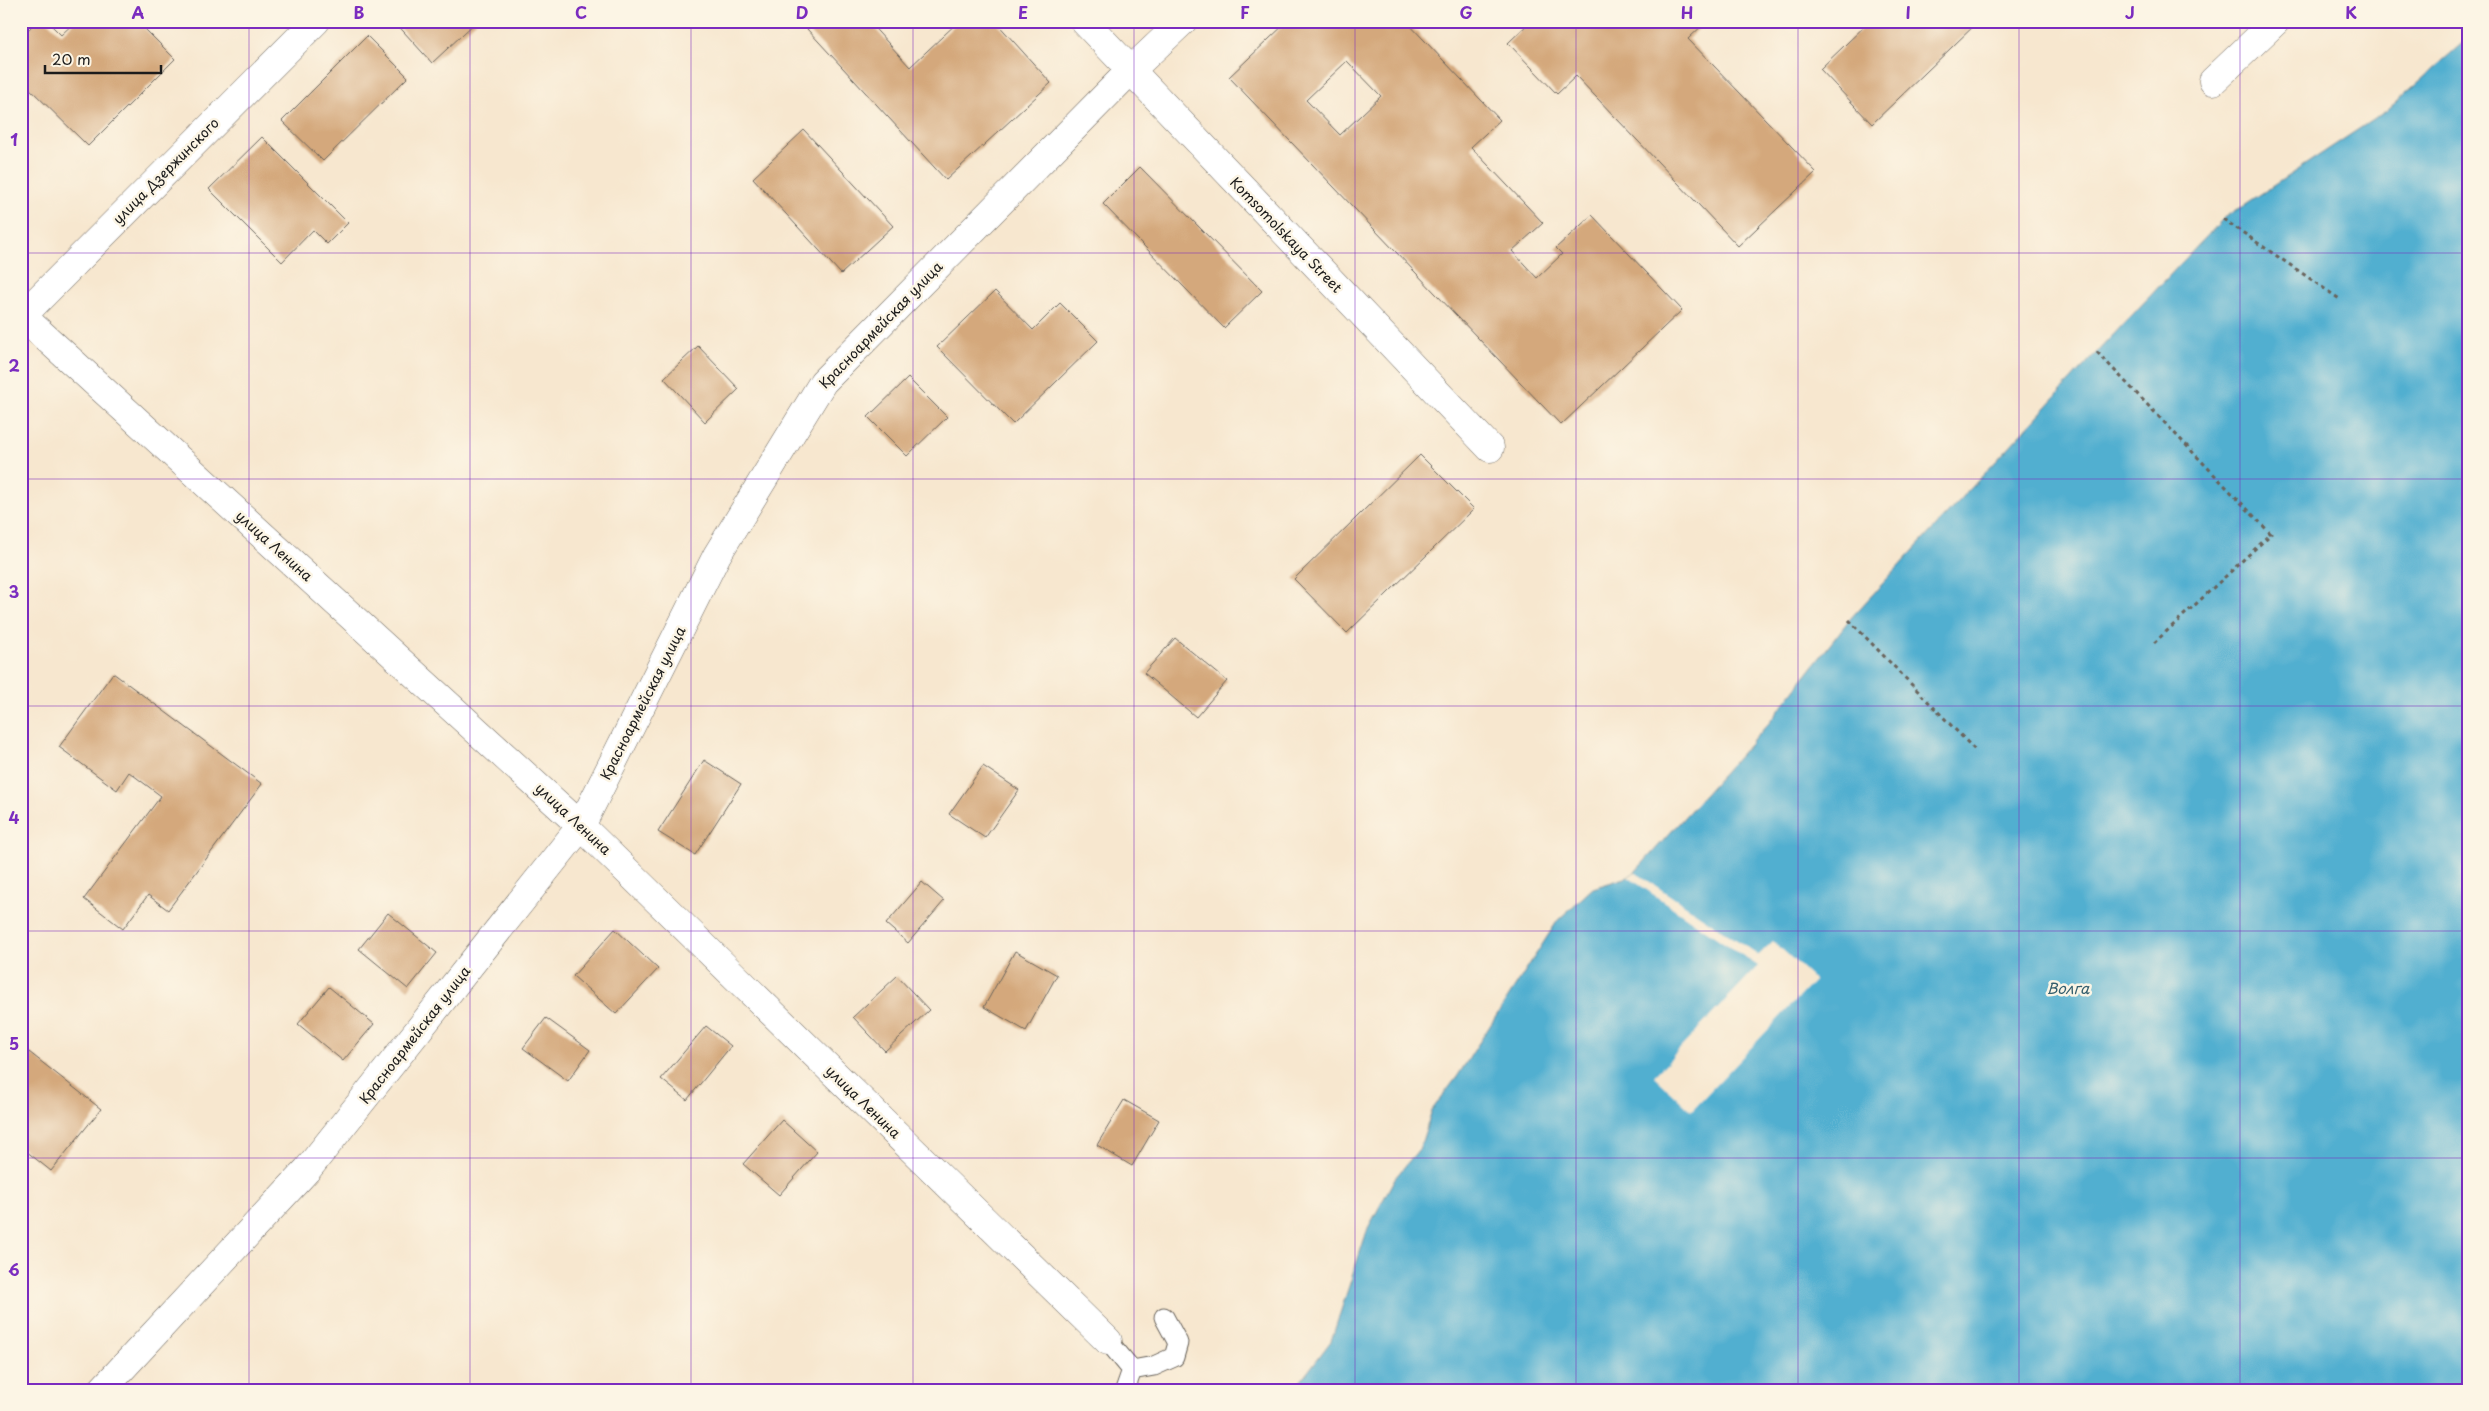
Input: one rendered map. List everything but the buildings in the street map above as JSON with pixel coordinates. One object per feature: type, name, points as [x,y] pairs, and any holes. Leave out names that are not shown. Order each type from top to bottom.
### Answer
[{"type":"street","name":"улица Дзержинского","points":[[22,318],[316,21]]},
{"type":"street","name":"Komsomolskaya Street","points":[[1084,21],[1490,448]]},
{"type":"street","name":"Красноармейская улица","points":[[102,1390],[307,1170],[581,826],[717,554],[824,382],[1130,71],[1183,21]]},
{"type":"street","points":[[2213,81],[2276,21]]},
{"type":"street","name":"улица Ленина","points":[[22,318],[581,826],[1108,1341]]},
{"type":"lane","points":[[1132,1370],[1154,1366],[1174,1357],[1178,1343],[1164,1317]]},
{"type":"lane","points":[[1108,1341],[1132,1370]]},
{"type":"lane","points":[[1125,1390],[1132,1370]]},
{"type":"path","points":[[2223,219],[2341,300]]},
{"type":"path","points":[[2097,352],[2271,534],[2154,643]]},
{"type":"path","points":[[1849,620],[1976,751]]},
{"type":"water","name":"Волга","points":[[2468,38],[2468,1390],[1294,1390],[1331,1341],[1368,1228],[1395,1178],[1420,1148],[1432,1110],[1457,1077],[1558,920],[1593,888],[1628,877],[1635,872],[1769,723],[1849,620],[2223,219],[2386,111]]},
{"type":"pier","points":[[1635,872],[1759,955],[1773,941],[1815,980],[1691,1111],[1654,1076],[1758,966],[1628,877]]}]
